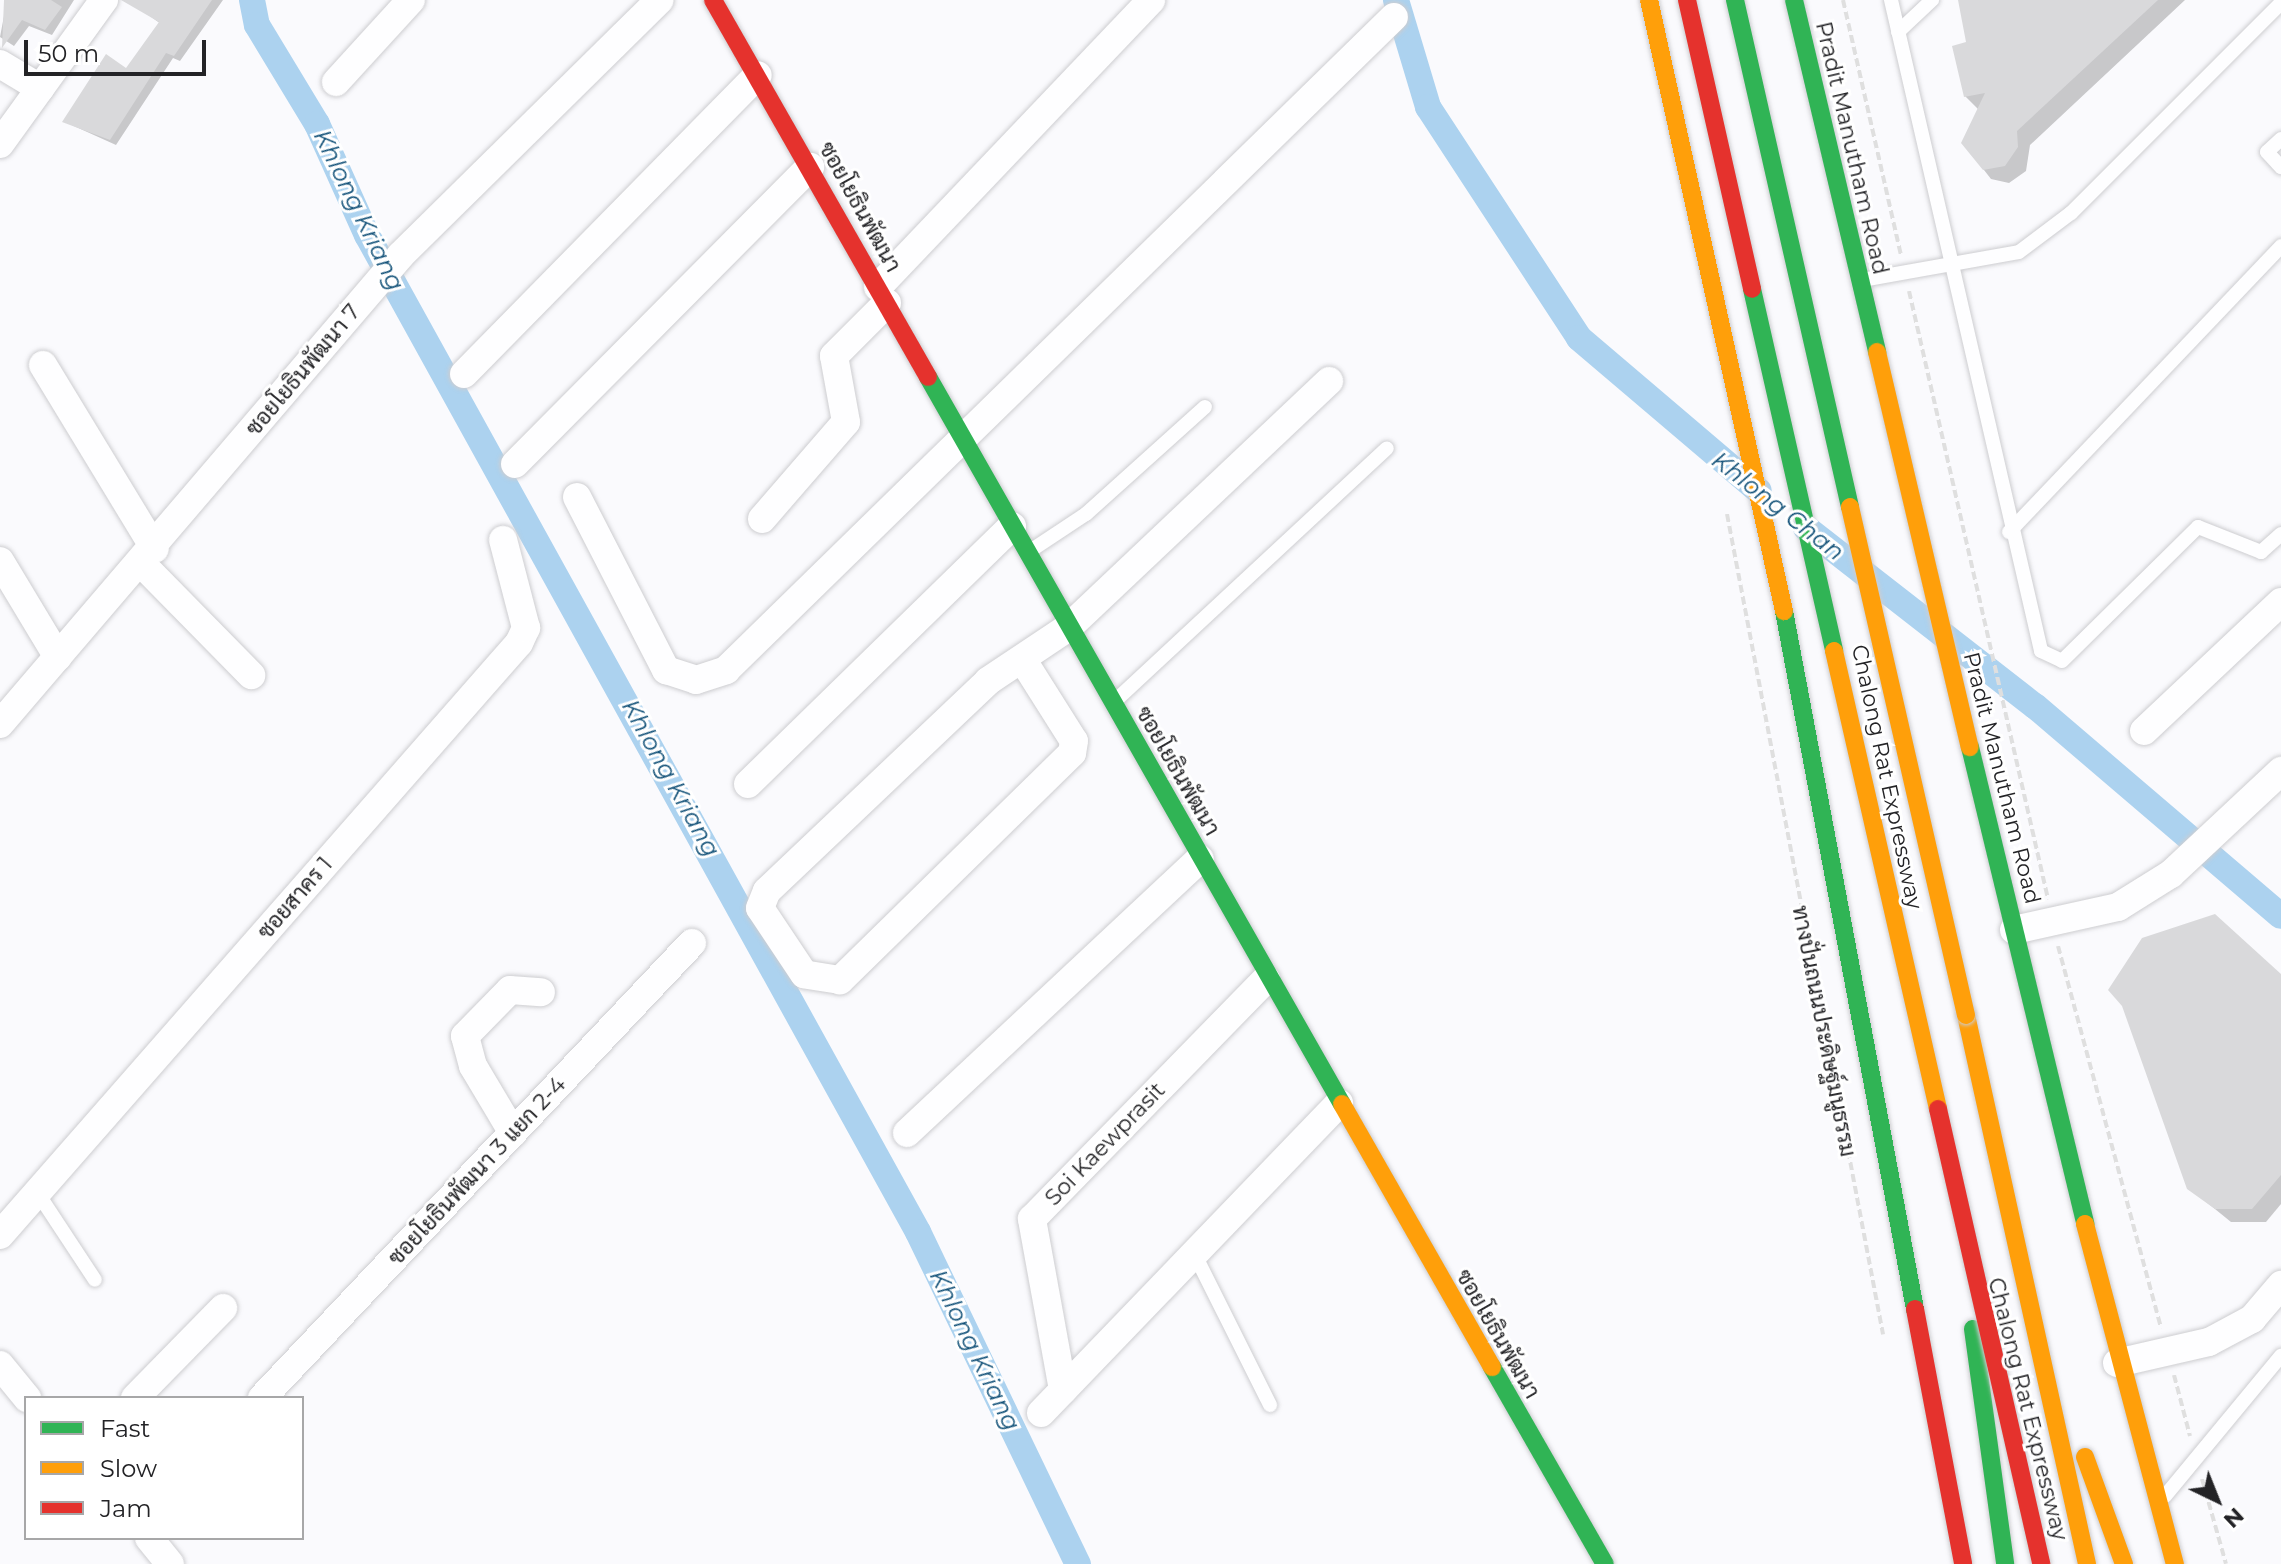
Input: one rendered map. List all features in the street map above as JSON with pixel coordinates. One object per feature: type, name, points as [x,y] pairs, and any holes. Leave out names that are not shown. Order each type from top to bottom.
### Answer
[{"type":"main road","name":"ซอยโยธินพัฒนา","points":[[713,0],[1597,1560]]},
{"type":"main road","points":[[1649,0],[1684,144],[1713,293],[1773,555],[1963,1564]]},
{"type":"main road","name":"Chalong Rat Expressway","points":[[1687,0],[1967,1260],[2041,1564]]},
{"type":"main road","name":"Chalong Rat Expressway","points":[[1735,0],[2087,1564]]},
{"type":"main road","name":"Pradit Manutham Road","points":[[1794,0],[1844,229],[1932,581],[1948,661],[2117,1363],[2175,1564]]},
{"type":"main road","points":[[1684,144],[1695,169],[1711,180],[1776,170],[1817,110]]},
{"type":"main road","points":[[1713,293],[1715,218],[1735,198],[1767,191],[1812,208],[1844,229]]},
{"type":"main road","points":[[1967,1260],[2005,1564]]},
{"type":"main road","points":[[2038,1340],[2124,1564]]},
{"type":"street","points":[[0,144],[104,0]]},
{"type":"street","points":[[336,82],[411,0]]},
{"type":"street","name":"ซอยโยธินพัฒนา 7","points":[[0,724],[148,557],[401,255],[660,0]]},
{"type":"street","points":[[762,519],[846,422],[834,356],[882,295],[1151,0]]},
{"type":"street","points":[[577,497],[653,652],[666,670],[696,680],[726,670],[965,443],[1394,17]]},
{"type":"street","points":[[0,64],[40,88]]},
{"type":"street","points":[[464,374],[758,75]]},
{"type":"street","points":[[515,464],[810,167]]},
{"type":"street","points":[[43,365],[148,557],[251,675]]},
{"type":"street","points":[[1024,662],[1074,741],[1072,753],[840,980],[804,974],[760,908],[767,891],[988,681],[1024,662],[1069,627],[1329,381]]},
{"type":"street","points":[[748,784],[1012,526]]},
{"type":"street","name":"ซอยสาคร 1","points":[[0,1235],[519,643],[526,628],[503,540]]},
{"type":"street","points":[[0,561],[58,657]]},
{"type":"street","points":[[2144,731],[2281,602]]},
{"type":"street","points":[[2014,930],[2118,907],[2171,874],[2281,771]]},
{"type":"street","points":[[907,1133],[1200,859]]},
{"type":"street","name":"ซอยโยธินพัฒนา 3 แยก 2-4","points":[[264,1396],[692,943]]},
{"type":"street","name":"Soi Kaewprasit","points":[[1063,1390],[1032,1219],[1266,979]]},
{"type":"street","points":[[513,1133],[473,1066],[465,1036],[510,990],[541,992]]},
{"type":"street","points":[[1041,1413],[1339,1103]]},
{"type":"street","points":[[2117,1363],[2168,1355],[2252,1319],[2281,1285]]},
{"type":"street","points":[[137,1396],[223,1308]]},
{"type":"street","points":[[0,1365],[25,1396]]},
{"type":"street","points":[[151,1540],[170,1564]]},
{"type":"lane","points":[[1891,0],[2009,532],[2038,642],[2053,661],[2198,527],[2261,552],[2281,534]]},
{"type":"lane","points":[[1898,32],[1932,0]]},
{"type":"lane","points":[[1858,281],[1947,259],[2019,252],[2061,221],[2281,3]]},
{"type":"lane","points":[[2281,139],[2267,152],[2281,167]]},
{"type":"lane","points":[[2009,532],[2281,246]]},
{"type":"lane","points":[[1027,553],[1086,514],[1205,407]]},
{"type":"lane","points":[[1113,704],[1387,448]]},
{"type":"lane","points":[[37,1192],[95,1280]]},
{"type":"lane","points":[[1194,1253],[1270,1405]]},
{"type":"lane","points":[[2157,1505],[2281,1356]]},
{"type":"path","name":"ทางปั่นถนนประดิษฐ์มนูธรรม","points":[[1723,497],[1885,1348]]},
{"type":"path","points":[[1976,585],[2053,923],[2226,1564]]},
{"type":"building","points":[[4,0],[51,0],[62,7],[45,30],[22,20],[2,48]]},
{"type":"building","points":[[121,0],[212,0],[174,56],[166,53],[110,140],[62,122],[106,54],[126,68],[159,22]]},
{"type":"building","points":[[1958,0],[2158,0],[2017,131],[2018,147],[2005,166],[1983,170],[1961,143],[1985,93],[1964,97],[1952,46],[1966,42]]},
{"type":"building","points":[[2215,914],[2281,974],[2281,1175],[2252,1209],[2215,1209],[2187,1189],[2122,1006],[2108,990],[2142,938]]},
{"type":"waterway","name":"Khlong Kriang","points":[[252,0],[257,25],[317,124],[367,235],[918,1232],[1078,1564]]},
{"type":"waterway","name":"Khlong Chan","points":[[1396,0],[1428,107],[1579,338],[1759,491]]},
{"type":"waterway","name":"Khlong Chan","points":[[1806,528],[2035,706],[2281,916]]},
{"type":"traffic: fast","points":[[1735,0],[1850,507]]},
{"type":"traffic: fast","points":[[1794,0],[1877,352]]},
{"type":"traffic: fast","points":[[1752,289],[1834,651]]},
{"type":"traffic: fast","points":[[928,377],[1342,1104]]},
{"type":"traffic: fast","points":[[1784,611],[1915,1309]]},
{"type":"traffic: fast","points":[[1970,747],[2085,1224]]},
{"type":"traffic: fast","points":[[1973,1329],[2005,1564]]},
{"type":"traffic: fast","points":[[1492,1367],[1605,1564]]},
{"type":"traffic: slow","points":[[1649,0],[1784,611]]},
{"type":"traffic: slow","points":[[1877,352],[1970,747]]},
{"type":"traffic: slow","points":[[1850,507],[1966,1015]]},
{"type":"traffic: slow","points":[[1834,651],[1938,1109]]},
{"type":"traffic: slow","points":[[1966,1015],[2087,1564]]},
{"type":"traffic: slow","points":[[1342,1104],[1492,1367]]},
{"type":"traffic: slow","points":[[2085,1224],[2175,1564]]},
{"type":"traffic: slow","points":[[2085,1457],[2124,1564]]},
{"type":"traffic: jam","points":[[713,0],[928,377]]},
{"type":"traffic: jam","points":[[1687,0],[1752,289]]},
{"type":"traffic: jam","points":[[1938,1109],[2041,1564]]},
{"type":"traffic: jam","points":[[1915,1309],[1963,1564]]}]
